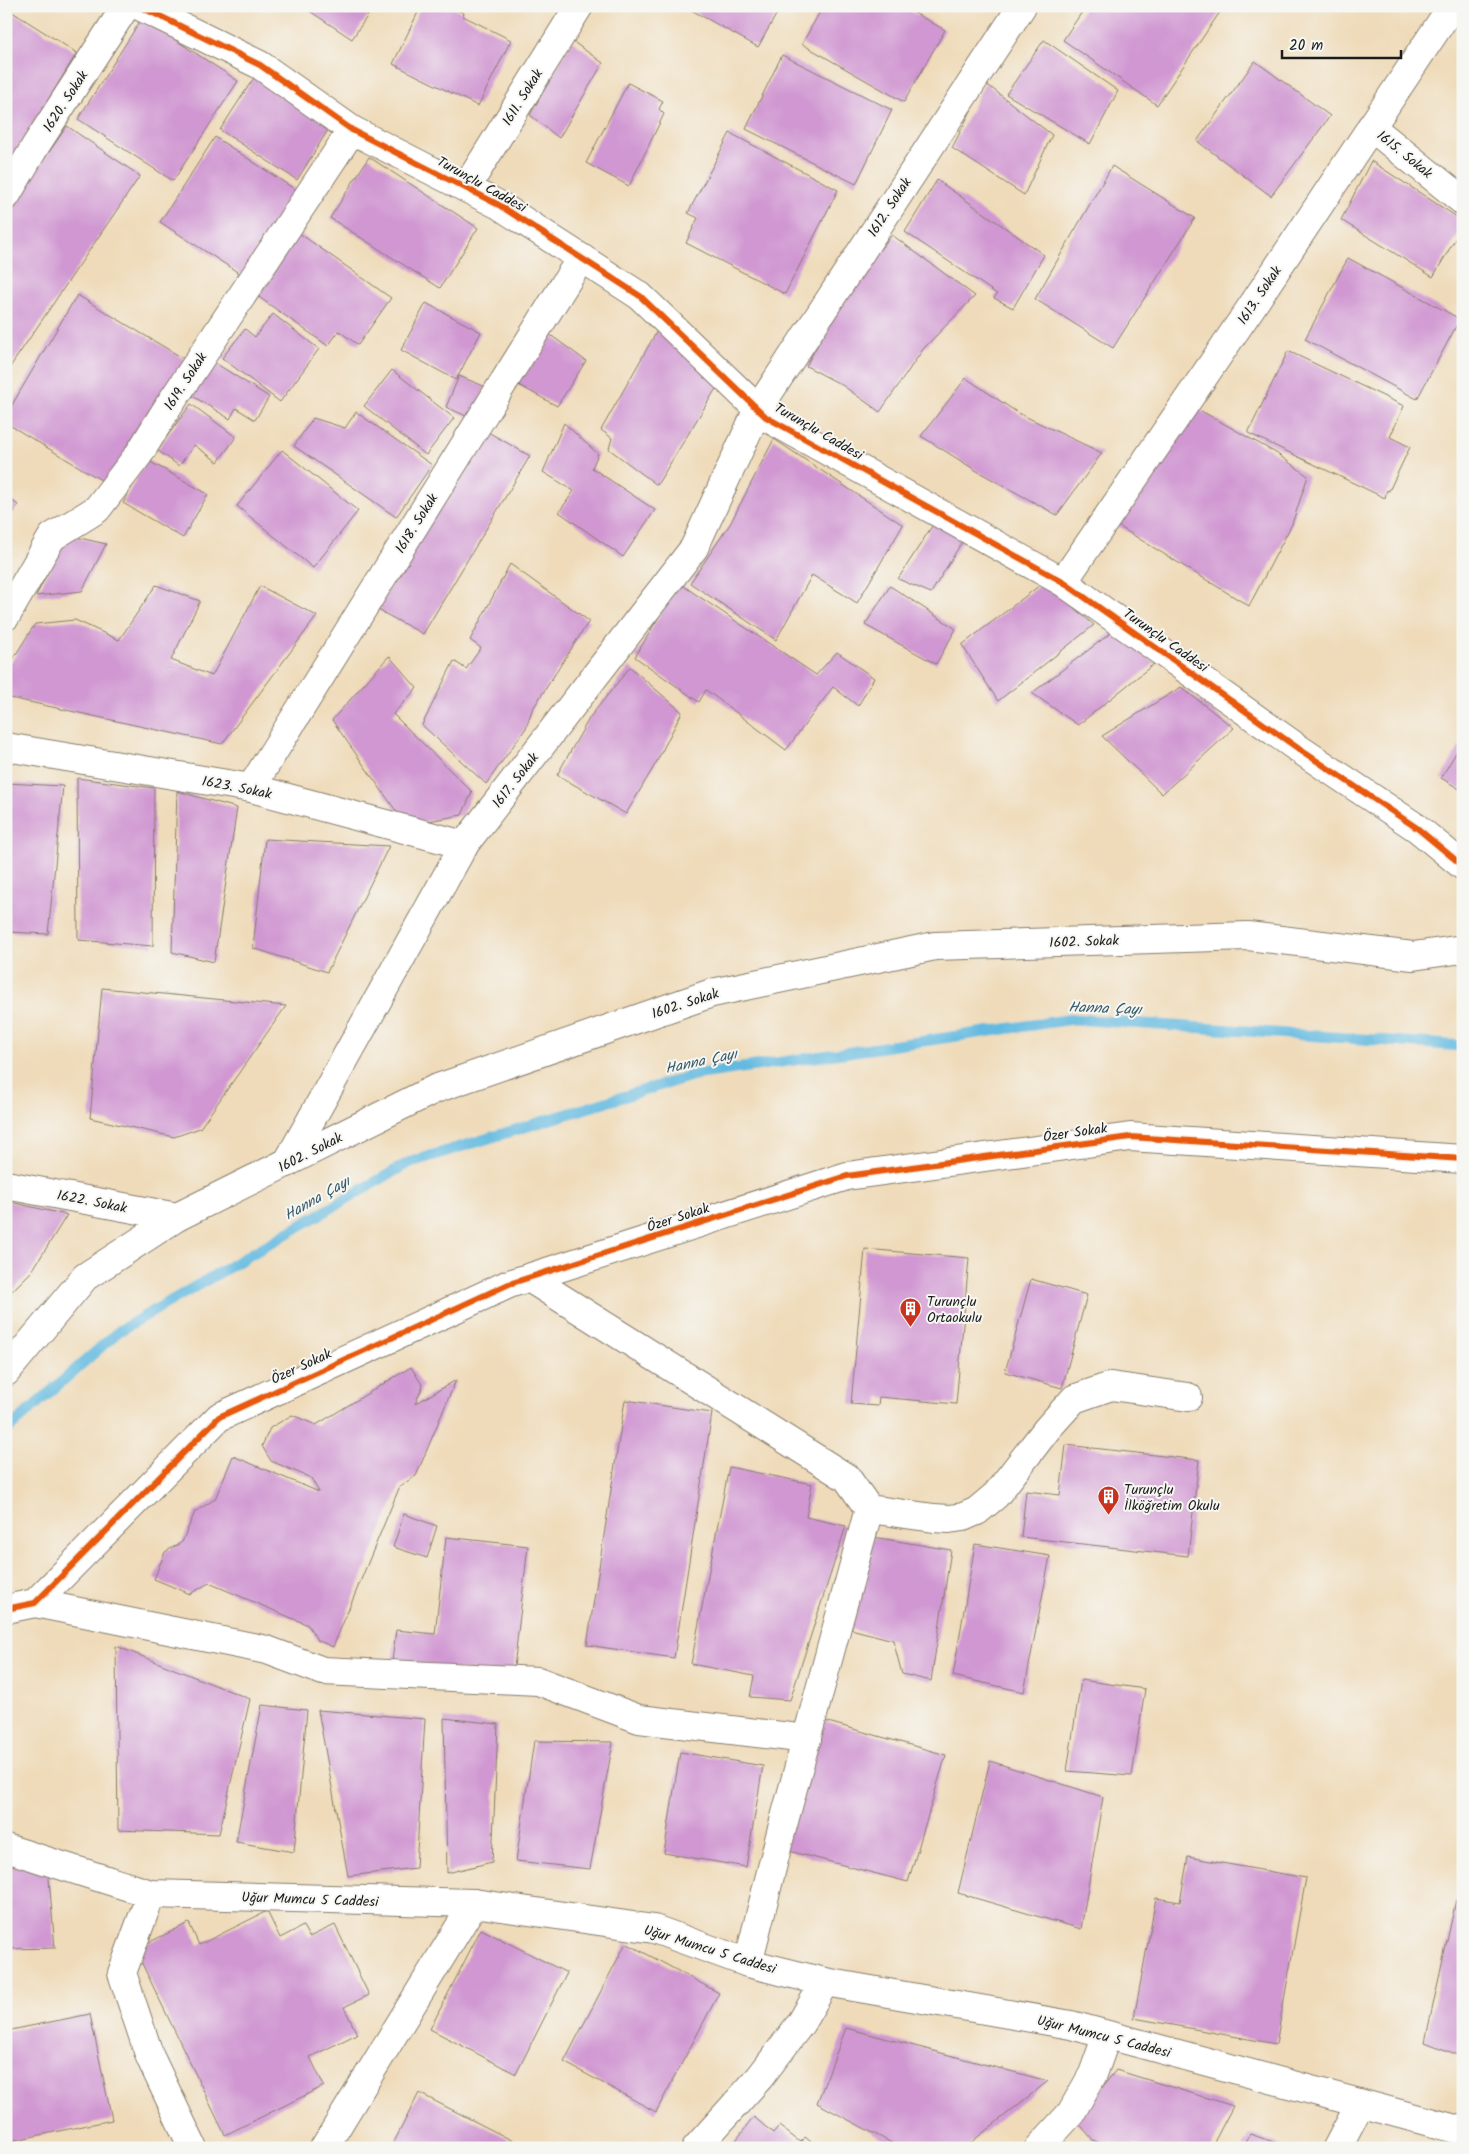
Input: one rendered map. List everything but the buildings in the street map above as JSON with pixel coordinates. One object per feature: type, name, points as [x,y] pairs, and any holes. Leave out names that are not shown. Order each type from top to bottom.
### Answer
[{"type":"street","name":"1620. Sokak","points":[[6,196],[36,145],[126,6]]},
{"type":"street","name":"Turunçlu Caddesi","points":[[139,6],[260,65],[352,130],[500,205],[582,258],[640,296],[766,417],[1063,582],[1299,749],[1417,828],[1463,866]]},
{"type":"street","name":"1611. Sokak","points":[[466,188],[579,6]]},
{"type":"street","name":"1612. Sokak","points":[[758,409],[1022,6]]},
{"type":"street","name":"1613. Sokak","points":[[1063,582],[1250,309],[1452,6]]},
{"type":"street","name":"1615. Sokak","points":[[1370,127],[1463,201]]},
{"type":"street","name":"1619. Sokak","points":[[6,616],[52,537],[97,510],[139,454],[168,407],[352,130]]},
{"type":"street","name":"1618. Sokak","points":[[251,788],[582,258]]},
{"type":"street","name":"1617. Sokak","points":[[287,1163],[464,845],[694,548],[758,409]]},
{"type":"street","name":"1623. Sokak","points":[[6,747],[251,788],[464,845]]},
{"type":"street","name":"1602. Sokak","points":[[6,1372],[85,1277],[177,1217],[435,1089],[712,993],[935,946],[1248,936],[1413,956],[1463,949]]},
{"type":"street","name":"Özer Sokak","points":[[35,1604],[219,1417],[509,1284],[847,1176],[1130,1137],[1463,1158]]},
{"type":"street","name":"1622. Sokak","points":[[6,1185],[177,1217]]},
{"type":"street","points":[[529,1278],[847,1478],[869,1509],[934,1518],[949,1519],[963,1517],[977,1512],[996,1495],[1047,1429],[1074,1399],[1111,1386],[1188,1397]]},
{"type":"street","points":[[748,1963],[780,1836],[869,1509]]},
{"type":"street","points":[[6,1609],[35,1604],[267,1650],[322,1671],[538,1680],[638,1719],[807,1740]]},
{"type":"street","name":"Uğur Mumcu 5 Caddesi","points":[[6,1848],[151,1894],[474,1904],[654,1929],[748,1963],[825,1982],[1071,2025],[1463,2131]]},
{"type":"street","points":[[151,1894],[122,1973],[150,2057],[193,2148]]},
{"type":"street","points":[[324,2148],[474,1904]]},
{"type":"street","points":[[696,2148],[760,2077],[801,2023],[825,1982]]},
{"type":"street","points":[[1039,2148],[1071,2112],[1093,2074],[1108,2035]]},
{"type":"street","points":[[1337,2148],[1360,2104]]},
{"type":"waterway","name":"Hanna Çayı","points":[[6,1431],[119,1331],[408,1163],[694,1075],[1073,1019],[1463,1046]]},
{"type":"cycle path","points":[[139,6],[260,65],[352,130],[499,205],[640,296],[766,417],[1063,582],[1299,749],[1417,828],[1463,866]]},
{"type":"cycle path","points":[[6,1609],[35,1603],[219,1417],[509,1284],[847,1176],[1130,1137],[1463,1159]]},
{"type":"place","name":"Turunçlu Ortaokulu","points":[[911,1328]]},
{"type":"place","name":"Turunçlu İlköğretim Okulu","points":[[1108,1516]]}]
